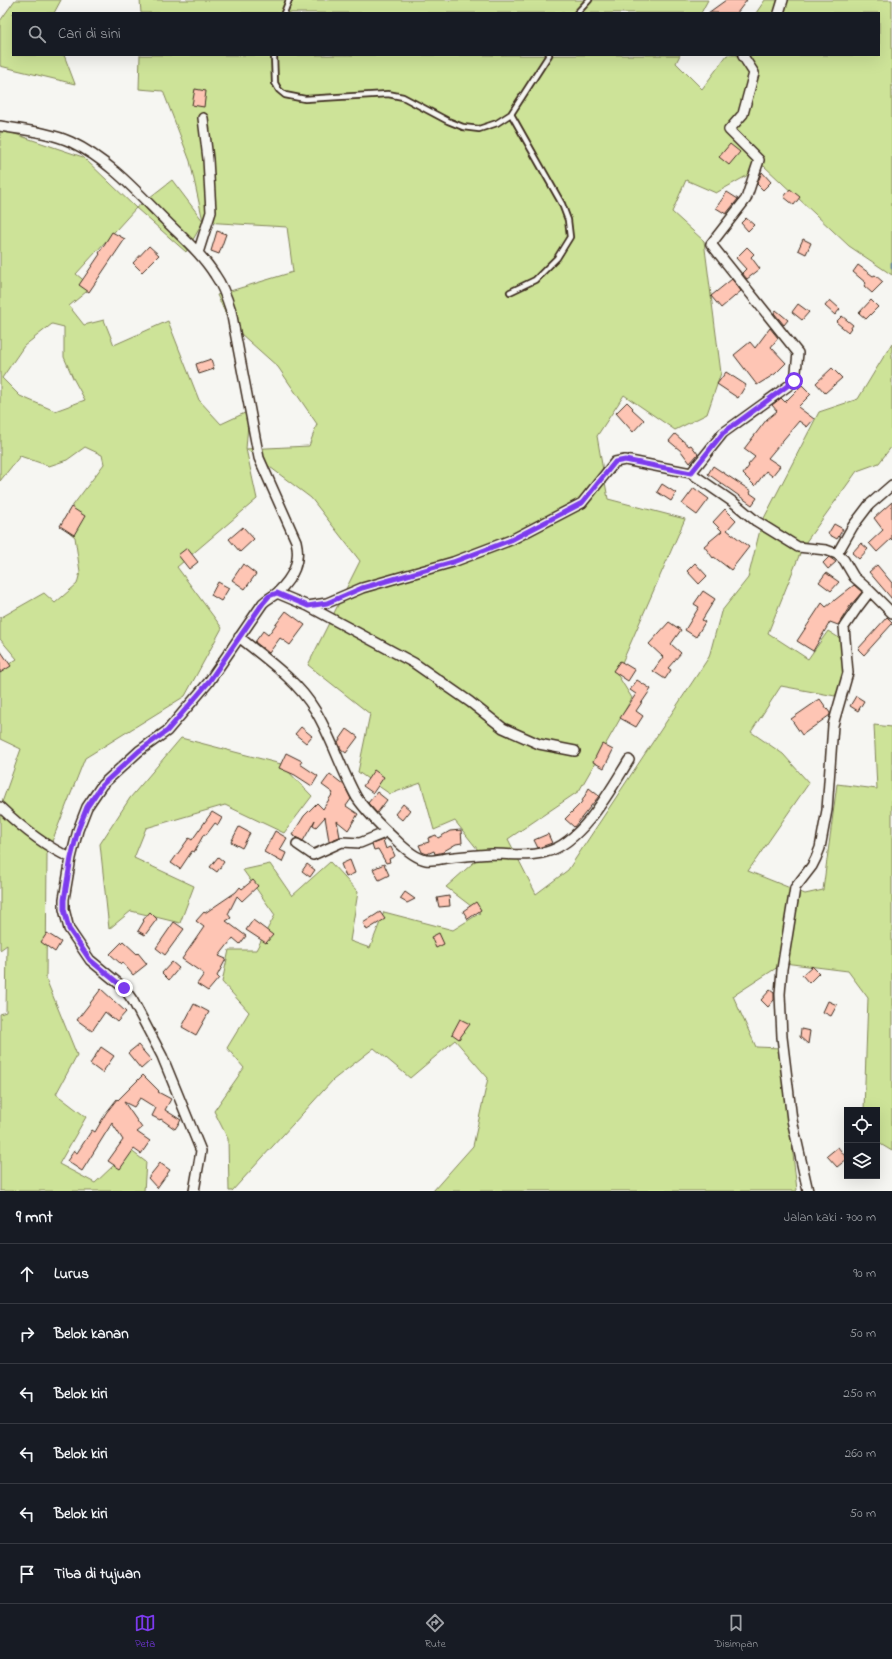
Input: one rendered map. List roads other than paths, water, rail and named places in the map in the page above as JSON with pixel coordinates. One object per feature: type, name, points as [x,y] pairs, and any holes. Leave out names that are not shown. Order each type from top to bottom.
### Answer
[{"type":"street","points":[[779,12],[783,0]]},
{"type":"street","points":[[691,473],[723,433],[794,381],[798,353],[711,244],[746,199],[759,160],[729,130],[743,114],[754,73],[743,56]]},
{"type":"street","points":[[198,253],[211,212],[208,159],[203,118]]},
{"type":"street","points":[[0,126],[51,135],[70,141],[99,158],[118,174],[198,253],[216,275],[225,293],[231,311],[259,458],[296,541],[298,550],[298,563],[294,571],[277,593],[269,596],[263,603],[208,683],[167,731],[139,751],[102,785],[87,807],[78,830],[71,858],[64,900],[64,909],[69,929],[90,960],[124,988],[133,1001],[162,1056],[201,1151],[194,1191]]},
{"type":"street","points":[[308,606],[327,603],[362,588],[453,562],[511,540],[582,503],[615,462],[625,460],[691,473],[733,502],[756,521],[798,547],[826,550],[837,554],[844,560],[854,577],[892,613]]},
{"type":"street","points":[[837,554],[853,526],[869,505],[892,484]]},
{"type":"street","points":[[808,1191],[792,1120],[782,1037],[780,994],[782,969],[795,888],[812,866],[816,858],[820,848],[827,810],[834,725],[848,673],[844,627],[870,592]]},
{"type":"street","points":[[277,593],[308,606],[414,663],[470,702],[503,728],[539,744],[575,751]]},
{"type":"street","points":[[239,637],[270,662],[299,689],[315,710],[358,798],[386,831],[401,846],[418,858],[427,860],[479,854],[525,855],[553,850],[568,841],[594,814],[629,760]]},
{"type":"street","points":[[0,807],[19,826],[58,852],[71,858]]},
{"type":"street","points":[[297,844],[313,855],[342,842],[360,844],[386,831]]},
{"type":"lane","points":[[284,12],[289,0]]},
{"type":"lane","points":[[578,12],[589,0]]},
{"type":"lane","points":[[274,56],[274,83],[285,95],[305,99],[388,94],[403,97],[448,121],[479,129],[497,123],[511,114],[548,56]]},
{"type":"lane","points":[[510,292],[535,280],[557,258],[570,237],[568,220],[562,204],[511,114]]}]
